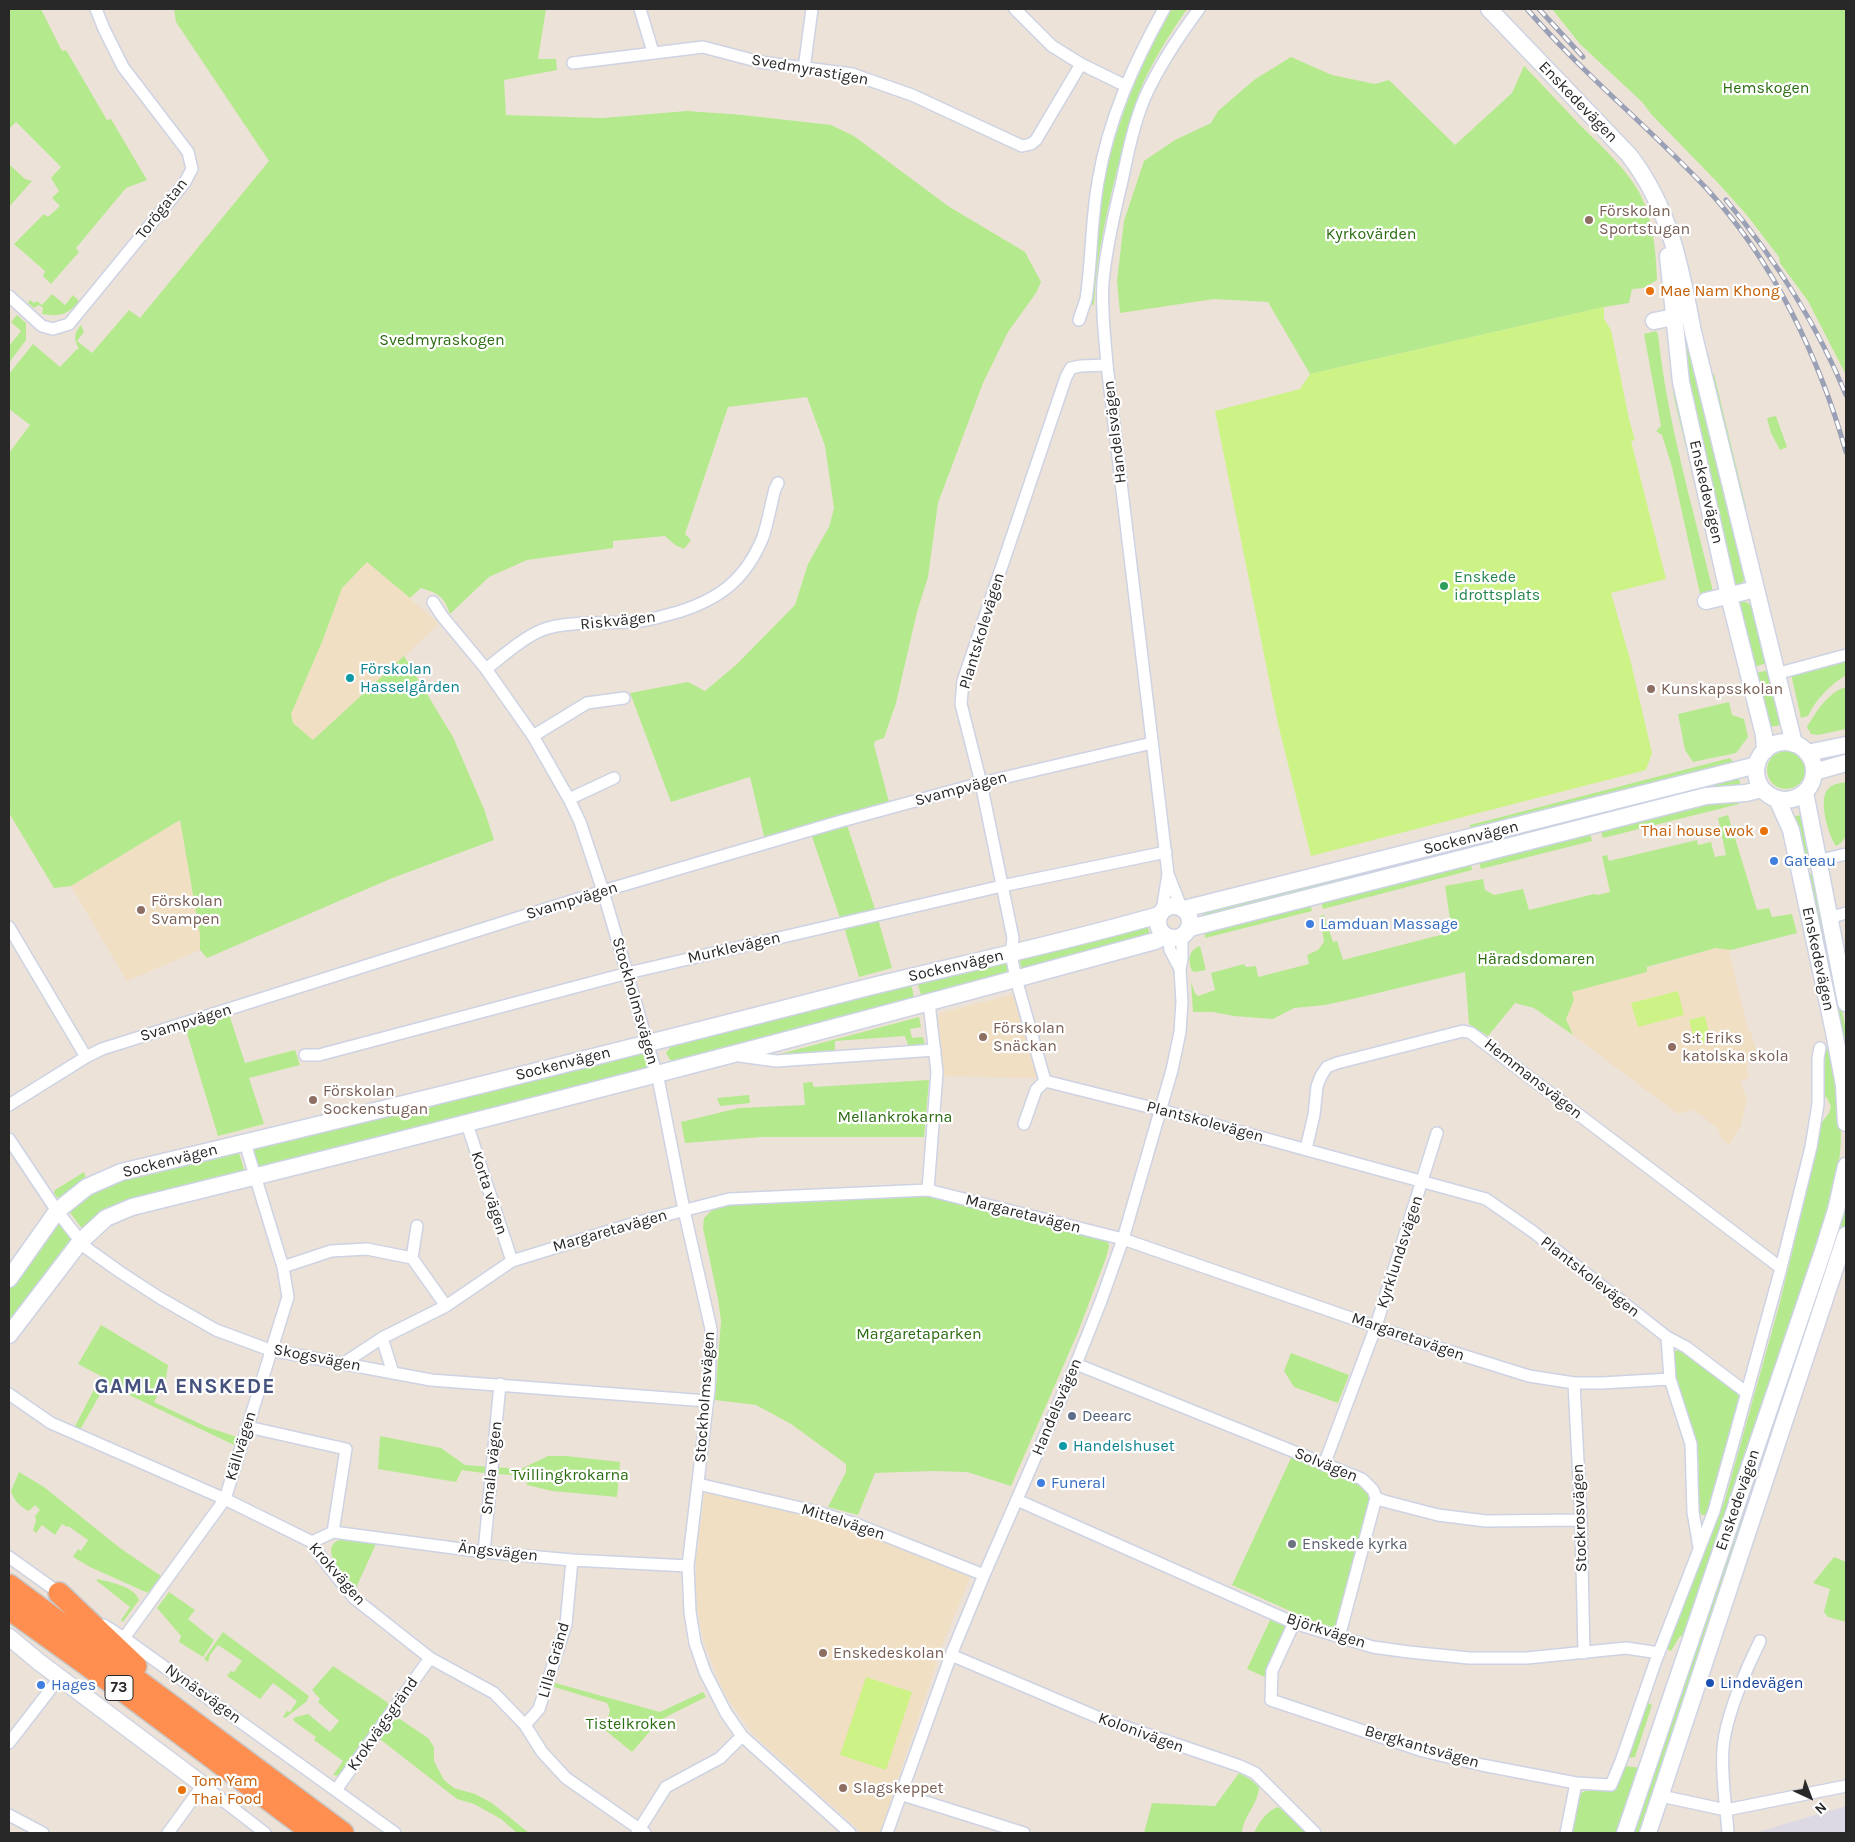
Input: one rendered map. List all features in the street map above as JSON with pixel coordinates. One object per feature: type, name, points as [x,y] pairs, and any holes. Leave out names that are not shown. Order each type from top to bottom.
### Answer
[{"type":"highway","name":"Nynäsvägen","points":[[9,1585],[343,1833]]},
{"type":"highway","points":[[59,1593],[207,1733]]},
{"type":"highway","name":"73","points":[[9,1609],[314,1833]]},
{"type":"highway","points":[[9,1626],[193,1753],[229,1770]]},
{"type":"street","name":"Torögatan","points":[[9,296],[42,326],[52,329],[69,324],[185,182],[192,169],[188,152],[123,67],[96,9]]},
{"type":"street","points":[[640,9],[652,52]]},
{"type":"street","points":[[804,69],[812,9]]},
{"type":"street","points":[[1015,9],[1052,46],[1081,64],[1126,86]]},
{"type":"street","points":[[1079,320],[1086,300],[1098,182],[1108,135],[1126,86],[1147,39],[1164,9]]},
{"type":"street","name":"Handelsvägen","points":[[1161,913],[1168,874],[1166,852],[1107,365],[1103,319],[1103,282],[1112,222],[1132,137],[1146,95],[1165,60],[1199,9]]},
{"type":"street","name":"Enskedevägen","points":[[1489,9],[1630,155],[1645,176],[1659,202],[1669,230],[1668,255],[1682,315],[1756,589],[1794,744]]},
{"type":"street","name":"Svedmyrastigen","points":[[573,63],[703,47],[760,62],[852,74],[912,95],[1022,146],[1031,144],[1036,140],[1081,64]]},
{"type":"street","points":[[1654,322],[1682,315]]},
{"type":"street","name":"Enskedevägen","points":[[1682,315],[1680,382],[1764,735],[1765,751]]},
{"type":"street","name":"Plantskolevägen","points":[[1107,365],[1071,368],[1066,377],[963,681],[961,704],[981,783],[1013,938],[1011,954],[1016,979],[1045,1081],[1161,1110],[1486,1199],[1532,1231],[1667,1337],[1686,1347],[1747,1393]]},
{"type":"street","name":"Riskvägen","points":[[486,670],[523,641],[543,630],[563,626],[635,622],[699,606],[718,596],[732,586],[755,553],[763,535],[778,483]]},
{"type":"street","points":[[1706,601],[1756,589]]},
{"type":"street","name":"Stockholmsvägen","points":[[433,602],[442,616],[486,670],[533,736],[580,822],[628,973],[656,1074],[711,1329],[707,1401],[688,1566],[690,1612],[695,1643],[705,1672],[726,1713],[742,1736],[850,1833]]},
{"type":"street","points":[[1776,674],[1846,655]]},
{"type":"street","points":[[533,736],[587,703],[624,698]]},
{"type":"street","name":"Svampvägen","points":[[9,1105],[102,1049],[603,891],[838,822],[981,783],[1152,743]]},
{"type":"street","points":[[1778,743],[1794,744],[1807,753],[1813,762],[1813,779],[1805,792],[1792,799],[1777,798],[1769,795],[1762,789],[1757,777],[1757,765],[1765,751],[1778,743]]},
{"type":"street","points":[[1807,753],[1846,745]]},
{"type":"street","points":[[1814,772],[1846,763]]},
{"type":"street","name":"Sockenvägen","points":[[9,1279],[57,1211],[87,1187],[121,1172],[647,1044],[913,976],[1011,954],[1161,913],[1175,906],[1183,908],[1757,765]]},
{"type":"street","points":[[569,799],[614,778]]},
{"type":"street","name":"Sockenvägen","points":[[9,1335],[80,1242],[106,1218],[132,1207],[468,1124],[928,1003],[1176,934],[1706,796],[1746,793],[1762,789]]},
{"type":"street","name":"Enskedevägen","points":[[1805,792],[1846,1003]]},
{"type":"street","name":"Enskedevägen","points":[[1777,798],[1791,830],[1813,933],[1844,1085],[1846,1123]]},
{"type":"street","name":"Murklevägen","points":[[305,1055],[319,1055],[628,973],[1002,886],[1166,852]]},
{"type":"street","points":[[1817,861],[1846,854]]},
{"type":"street","name":"Handelsvägen","points":[[1168,874],[1183,908]]},
{"type":"street","points":[[1161,913],[1159,929],[1176,934],[1190,918],[1183,908]]},
{"type":"street","points":[[1828,918],[1846,914]]},
{"type":"street","points":[[9,927],[86,1057]]},
{"type":"street","name":"Handelsvägen","points":[[888,1833],[900,1794],[951,1655],[1076,1364],[1102,1301],[1123,1239],[1161,1110],[1180,1032],[1182,1002],[1180,969],[1170,950],[1176,934]]},
{"type":"street","points":[[928,1003],[937,1072],[928,1190]]},
{"type":"street","name":"Hemmansvägen","points":[[1306,1149],[1314,1116],[1320,1076],[1327,1067],[1463,1031],[1472,1033],[1781,1268]]},
{"type":"street","name":"Enskedevägen","points":[[1576,1783],[1611,1785],[1659,1653],[1714,1511],[1781,1268],[1811,1147],[1818,1104],[1818,1058],[1820,1048]]},
{"type":"street","name":"Sockenvägen","points":[[732,1055],[776,1060],[935,1050]]},
{"type":"street","points":[[1024,1124],[1036,1090],[1045,1081]]},
{"type":"street","name":"Korta vägen","points":[[468,1124],[512,1261]]},
{"type":"street","points":[[1423,1181],[1437,1134]]},
{"type":"street","name":"Skogsvägen","points":[[9,1139],[80,1242],[120,1272],[160,1298],[216,1330],[270,1350],[431,1380],[707,1401]]},
{"type":"street","name":"Källvägen","points":[[124,1638],[224,1499],[288,1297],[283,1267],[244,1143]]},
{"type":"street","name":"Enskedevägen","points":[[1625,1833],[1844,1192],[1846,1166]]},
{"type":"street","name":"Kyrklundsvägen","points":[[1324,1465],[1376,1326],[1423,1181]]},
{"type":"street","name":"Margaretavägen","points":[[344,1363],[382,1338],[446,1306],[512,1261],[551,1248],[729,1199],[928,1190],[1123,1239],[1420,1342],[1528,1376],[1574,1383],[1670,1378]]},
{"type":"street","points":[[412,1258],[417,1226]]},
{"type":"street","name":"Enskedevägen","points":[[1648,1833],[1846,1235]]},
{"type":"street","points":[[283,1267],[331,1251],[367,1248],[412,1258],[446,1306]]},
{"type":"street","name":"Enskedevägen","points":[[1667,1337],[1670,1378],[1691,1444],[1692,1512],[1699,1547]]},
{"type":"street","points":[[382,1338],[393,1373]]},
{"type":"street","name":"Solvägen","points":[[1076,1364],[1362,1479],[1373,1490],[1376,1498]]},
{"type":"street","name":"Stockrosvägen","points":[[1574,1383],[1581,1520],[1584,1653]]},
{"type":"street","name":"Smala vägen","points":[[484,1552],[500,1384]]},
{"type":"street","name":"Krokvägen","points":[[9,1394],[51,1423],[224,1499],[312,1542],[331,1570],[354,1598],[430,1658],[494,1693],[525,1725],[542,1752],[566,1778],[641,1832]]},
{"type":"street","points":[[248,1427],[346,1449],[333,1532],[312,1542]]},
{"type":"street","name":"Mittelvägen","points":[[698,1484],[814,1511],[856,1524],[984,1575]]},
{"type":"street","points":[[1339,1637],[1376,1498],[1438,1515],[1486,1521],[1581,1520]]},
{"type":"street","name":"Björkvägen","points":[[1017,1500],[1294,1623],[1382,1648],[1469,1658],[1527,1658],[1626,1648],[1659,1653]]},
{"type":"street","name":"Ängsvägen","points":[[333,1532],[484,1552],[572,1560],[688,1566]]},
{"type":"street","name":"Nynäsvägen","points":[[9,1557],[395,1833]]},
{"type":"street","name":"Lilla Gränd","points":[[525,1725],[539,1709],[566,1624],[572,1560]]},
{"type":"street","name":"Bergkantsvägen","points":[[1294,1623],[1272,1670],[1271,1700],[1423,1750],[1482,1765],[1576,1783]]},
{"type":"street","points":[[9,1637],[265,1833]]},
{"type":"street","points":[[1728,1833],[1723,1789],[1723,1748],[1727,1726],[1748,1663],[1760,1641]]},
{"type":"street","name":"Kolonivägen","points":[[951,1655],[1102,1720],[1240,1766],[1255,1773],[1315,1833]]},
{"type":"street","name":"Krokvägsgränd","points":[[336,1790],[430,1658]]},
{"type":"street","points":[[9,1743],[60,1677]]},
{"type":"street","points":[[641,1832],[666,1787],[720,1758],[742,1736]]},
{"type":"street","points":[[1566,1833],[1576,1783]]},
{"type":"street","points":[[168,1833],[203,1785]]},
{"type":"street","points":[[1661,1796],[1726,1810],[1846,1786]]},
{"type":"street","points":[[900,1794],[1024,1833]]},
{"type":"street","points":[[9,1815],[42,1833]]},
{"type":"shaded area","points":[[367,561],[439,624],[313,741],[293,723],[290,714],[322,642],[342,588]]},
{"type":"shaded area","name":"Förskolan Svampen","points":[[180,820],[200,935],[200,950],[127,981],[71,886]]},
{"type":"shaded area","name":"S:t Eriks katolska skola","points":[[1716,948],[1731,950],[1729,952],[1749,1033],[1751,1032],[1757,1055],[1746,1058],[1749,1078],[1740,1081],[1747,1098],[1741,1125],[1729,1145],[1720,1137],[1719,1130],[1701,1115],[1692,1110],[1678,1114],[1573,1035],[1566,1019],[1573,1000],[1571,992],[1647,972],[1647,968]]},
{"type":"shaded area","name":"Förskolan Snäckan","points":[[1015,994],[1038,1078],[943,1076],[937,1020],[940,1013]]},
{"type":"shaded area","name":"Enskedeskolan","points":[[708,1492],[837,1522],[971,1575],[944,1641],[880,1833],[862,1833],[754,1735],[729,1701],[720,1684],[704,1642],[699,1620],[696,1590],[696,1560],[704,1495]]},
{"type":"shaded area","points":[[1846,1806],[1846,1833],[1762,1833],[1761,1831]]},
{"type":"green space","points":[[9,9],[41,9],[62,51],[66,50],[107,120],[111,119],[147,180],[126,188],[76,248],[79,252],[51,284],[43,276],[45,271],[14,244],[44,214],[48,217],[60,206],[52,198],[59,191],[51,178],[61,167],[16,122],[9,129]]},
{"type":"green space","name":"Svedmyraskogen","points":[[174,9],[546,9],[538,59],[556,59],[557,70],[504,80],[506,115],[602,118],[687,111],[831,125],[854,136],[948,206],[1025,252],[1041,282],[1036,293],[1008,332],[983,383],[938,503],[928,577],[917,612],[896,703],[884,738],[875,741],[874,745],[889,802],[765,840],[750,777],[671,802],[630,693],[688,682],[705,691],[736,665],[795,605],[808,564],[829,527],[834,508],[825,446],[807,397],[728,407],[685,534],[691,540],[684,549],[675,545],[665,536],[613,541],[613,548],[527,560],[489,577],[450,614],[443,599],[437,594],[421,588],[410,598],[367,562],[342,588],[322,642],[291,714],[293,723],[313,740],[404,656],[453,737],[484,809],[494,840],[390,879],[207,958],[200,950],[200,935],[180,820],[71,886],[54,888],[9,813],[9,453],[30,425],[9,409],[9,374],[33,344],[60,367],[79,349],[75,337],[81,325],[84,332],[77,341],[92,353],[129,310],[140,318],[269,161],[176,22]]},
{"type":"green space","points":[[1172,9],[1187,9],[1154,62],[1133,109],[1103,231],[1094,305],[1090,304],[1100,207],[1112,149],[1138,77]]},
{"type":"green space","name":"Hemskogen","points":[[1552,9],[1846,9],[1846,375],[1808,301],[1780,263],[1779,257],[1746,214],[1651,114],[1642,102],[1580,44]]},
{"type":"green space","name":"Kyrkovärden","points":[[1291,57],[1332,75],[1375,84],[1389,80],[1455,145],[1512,93],[1524,66],[1617,162],[1640,194],[1651,223],[1657,280],[1643,288],[1632,289],[1629,303],[1604,307],[1310,374],[1268,302],[1214,299],[1120,313],[1117,281],[1124,221],[1144,161],[1175,140],[1211,123],[1218,111],[1254,80]]},
{"type":"green space","points":[[9,164],[25,179],[32,181],[9,207]]},
{"type":"green space","points":[[52,294],[65,305],[73,295],[79,301],[67,312],[58,315],[42,314],[43,308],[39,305],[34,308],[28,303],[30,300],[34,303],[37,301],[42,305]]},
{"type":"green space","name":"Enskede idrottsplats","points":[[1604,307],[1604,319],[1611,330],[1635,440],[1631,441],[1666,579],[1611,593],[1630,659],[1652,753],[1646,770],[1311,856],[1278,724],[1215,411],[1300,389],[1310,374]]},
{"type":"green space","points":[[17,315],[26,323],[26,340],[9,363],[9,346],[21,331],[11,322]]},
{"type":"green space","points":[[1656,331],[1667,398],[1712,593],[1700,594],[1672,467],[1662,435],[1656,431],[1661,426],[1644,334]]},
{"type":"green space","points":[[1689,337],[1746,575],[1741,586],[1736,587],[1689,396],[1682,339]]},
{"type":"green space","points":[[1668,344],[1670,344],[1709,530],[1706,531],[1674,398]]},
{"type":"green space","points":[[1714,374],[1746,507],[1744,507],[1711,375]]},
{"type":"green space","points":[[1776,416],[1787,447],[1780,450],[1771,433],[1767,418]]},
{"type":"green space","points":[[1740,601],[1746,602],[1753,607],[1767,663],[1754,667]]},
{"type":"green space","points":[[1846,660],[1846,675],[1824,693],[1808,716],[1801,718],[1791,674]]},
{"type":"green space","points":[[1769,670],[1782,725],[1769,727],[1756,673]]},
{"type":"green space","points":[[1846,687],[1846,729],[1818,735],[1811,734],[1807,727],[1819,709],[1834,693]]},
{"type":"green space","points":[[1729,702],[1732,715],[1744,719],[1748,737],[1736,753],[1693,762],[1685,750],[1678,714]]},
{"type":"green space","points":[[1786,751],[1800,756],[1805,770],[1800,784],[1786,789],[1772,784],[1767,770],[1772,756]]},
{"type":"green space","points":[[1730,758],[1735,764],[1471,835],[1470,825]]},
{"type":"green space","points":[[1738,776],[1741,787],[1476,850],[1474,841]]},
{"type":"green space","points":[[1846,782],[1846,836],[1836,846],[1825,817],[1825,794],[1830,787]]},
{"type":"green space","points":[[1738,800],[1739,804],[1603,838],[1601,831],[1705,804]]},
{"type":"green space","name":"Häradsdomaren","points":[[1728,815],[1757,910],[1769,908],[1772,917],[1792,914],[1797,933],[1731,950],[1716,948],[1647,967],[1647,972],[1572,992],[1574,1000],[1566,1019],[1573,1035],[1534,1008],[1515,1003],[1488,1036],[1469,1024],[1465,972],[1325,1005],[1294,1008],[1273,1019],[1234,1016],[1213,1012],[1193,1012],[1191,982],[1198,996],[1215,990],[1211,973],[1244,964],[1246,967],[1256,966],[1258,977],[1309,964],[1307,955],[1318,950],[1324,942],[1320,916],[1324,915],[1333,942],[1337,941],[1343,960],[1452,932],[1445,886],[1483,879],[1485,890],[1494,895],[1523,889],[1529,910],[1594,894],[1610,892],[1602,856],[1607,855],[1609,861],[1697,840],[1698,845],[1711,842],[1715,857],[1726,855],[1718,818]]},
{"type":"green space","points":[[1803,815],[1812,868],[1805,869],[1795,816]]},
{"type":"green space","points":[[847,825],[876,912],[841,921],[811,834]]},
{"type":"green space","points":[[1590,833],[1592,841],[1481,869],[1478,858]]},
{"type":"green space","points":[[1465,843],[1467,850],[1204,918],[1202,910]]},
{"type":"green space","points":[[1470,859],[1472,870],[1323,909],[1321,901]]},
{"type":"green space","points":[[1814,873],[1846,1031],[1846,1042],[1843,1042],[1806,875]]},
{"type":"green space","points":[[1310,903],[1312,911],[1205,938],[1204,927]]},
{"type":"green space","points":[[878,919],[892,968],[859,977],[844,927]]},
{"type":"green space","points":[[1147,924],[1150,936],[1022,970],[1019,958]]},
{"type":"green space","points":[[1200,946],[1206,970],[1195,972],[1190,967],[1189,959],[1193,950]]},
{"type":"green space","points":[[1006,959],[1010,973],[921,995],[917,981]]},
{"type":"green space","points":[[911,982],[914,998],[675,1061],[670,1060],[666,1053],[672,1045]]},
{"type":"green space","points":[[1678,991],[1684,1015],[1638,1027],[1631,1003]]},
{"type":"green space","points":[[229,1014],[245,1063],[295,1050],[300,1065],[249,1078],[264,1124],[218,1136],[185,1027]]},
{"type":"green space","points":[[1705,1016],[1711,1041],[1696,1045],[1689,1020]]},
{"type":"green space","points":[[919,1017],[921,1027],[910,1029],[912,1038],[923,1037],[925,1045],[909,1047],[905,1036],[835,1041],[835,1052],[780,1054]]},
{"type":"green space","points":[[1828,1049],[1833,1065],[1841,1114],[1841,1148],[1836,1180],[1824,1221],[1684,1637],[1680,1636],[1671,1651],[1667,1649],[1725,1500],[1779,1306],[1807,1191],[1820,1125],[1829,1113],[1831,1106],[1827,1098],[1822,1094],[1823,1051]]},
{"type":"green space","points":[[641,1051],[646,1059],[648,1072],[259,1170],[253,1146]]},
{"type":"green space","name":"Mellankrokarna","points":[[929,1080],[924,1137],[761,1137],[685,1143],[681,1122],[739,1108],[805,1105],[803,1083],[812,1082],[814,1087]]},
{"type":"green space","points":[[749,1095],[750,1103],[720,1106],[717,1098]]},
{"type":"green space","points":[[238,1150],[245,1172],[84,1231],[68,1210],[81,1197],[114,1180]]},
{"type":"green space","points":[[84,1172],[86,1179],[58,1198],[54,1193],[55,1190]]},
{"type":"green space","points":[[1846,1192],[1846,1224],[1641,1833],[1632,1833]]},
{"type":"green space","name":"Margaretaparken","points":[[938,1197],[1104,1240],[1108,1242],[1109,1246],[1078,1332],[1011,1486],[967,1472],[875,1473],[858,1515],[828,1507],[846,1472],[846,1464],[791,1424],[756,1405],[715,1400],[721,1321],[703,1228],[704,1218],[711,1211],[732,1203]]},
{"type":"green space","points":[[57,1224],[61,1224],[75,1241],[9,1328],[9,1288]]},
{"type":"green space","points":[[101,1325],[168,1365],[166,1378],[154,1402],[207,1427],[237,1437],[234,1445],[106,1384],[80,1430],[74,1428],[101,1376],[78,1364]]},
{"type":"green space","points":[[1680,1350],[1737,1393],[1740,1399],[1707,1515],[1698,1513],[1699,1464],[1697,1448],[1678,1388],[1676,1375],[1675,1351]]},
{"type":"green space","points":[[1291,1353],[1349,1375],[1338,1403],[1294,1387],[1284,1371]]},
{"type":"green space","name":"Tvillingkrokarna","points":[[380,1436],[441,1448],[465,1465],[521,1469],[548,1456],[620,1462],[617,1497],[552,1491],[527,1485],[526,1476],[462,1470],[456,1482],[378,1469]]},
{"type":"green space","points":[[1292,1456],[1362,1484],[1370,1497],[1335,1628],[1308,1619],[1232,1585]]},
{"type":"green space","points":[[19,1472],[44,1487],[120,1548],[161,1576],[148,1593],[90,1567],[73,1557],[78,1549],[81,1551],[88,1540],[68,1526],[62,1524],[55,1535],[42,1525],[36,1533],[33,1530],[36,1521],[35,1516],[40,1510],[35,1505],[29,1511],[23,1508],[12,1495],[11,1491]]},
{"type":"green space","points":[[345,1539],[376,1544],[356,1588],[344,1577],[331,1553],[332,1547],[336,1542]]},
{"type":"green space","points":[[1834,1557],[1846,1562],[1846,1622],[1828,1617],[1824,1612],[1830,1589],[1813,1583]]},
{"type":"green space","points":[[97,1579],[121,1585],[136,1595],[139,1600],[123,1622],[121,1620],[130,1607],[97,1581]]},
{"type":"green space","points":[[169,1592],[195,1610],[188,1619],[214,1640],[203,1657],[179,1642],[181,1636],[157,1608]]},
{"type":"green space","points":[[1271,1618],[1285,1625],[1287,1630],[1265,1677],[1247,1669]]},
{"type":"green space","points":[[223,1632],[309,1696],[306,1702],[285,1718],[283,1717],[287,1711],[290,1712],[297,1701],[273,1683],[260,1699],[227,1676],[231,1671],[234,1672],[242,1661],[218,1645],[210,1655],[208,1662],[204,1659]]},
{"type":"green space","points":[[333,1666],[387,1702],[397,1717],[428,1738],[434,1747],[434,1761],[444,1780],[454,1788],[475,1794],[492,1803],[529,1833],[517,1833],[501,1819],[474,1804],[457,1799],[381,1740],[368,1735],[340,1776],[333,1775],[343,1761],[314,1740],[316,1737],[293,1719],[308,1714],[330,1732],[339,1721],[318,1702],[320,1699],[312,1690]]},
{"type":"green space","points":[[866,1677],[912,1692],[886,1770],[840,1755]]},
{"type":"green space","name":"Tistelkroken","points":[[555,1683],[660,1712],[703,1692],[706,1697],[657,1723],[632,1752],[605,1730],[610,1710],[607,1703],[554,1687]]},
{"type":"green space","points":[[1648,1703],[1652,1705],[1635,1757],[1627,1758]]},
{"type":"green space","points":[[1625,1766],[1640,1768],[1618,1833],[1572,1833],[1581,1793],[1611,1789]]},
{"type":"green space","points":[[1239,1773],[1259,1787],[1242,1833],[1144,1833],[1152,1803],[1215,1806]]},
{"type":"green space","points":[[1277,1807],[1286,1811],[1310,1833],[1254,1833],[1263,1818]]},
{"type":"railway","points":[[1527,9],[1593,78],[1685,166],[1731,217],[1773,279],[1792,312],[1822,381],[1846,452]]},
{"type":"railway","points":[[1539,9],[1583,57]]},
{"type":"railway","points":[[1726,200],[1761,245],[1793,293],[1822,343],[1846,395]]},
{"type":"place","name":"Förskolan Sportstugan","points":[[1589,220]]},
{"type":"place","name":"Mae Nam Khong","points":[[1650,291]]},
{"type":"place","name":"Enskede idrottsplats","points":[[1444,586]]},
{"type":"place","name":"Förskolan Hasselgården","points":[[350,678]]},
{"type":"place","name":"Kunskapsskolan","points":[[1651,689]]},
{"type":"place","name":"Thai house wok","points":[[1764,831]]},
{"type":"place","name":"Gateau","points":[[1774,861]]},
{"type":"place","name":"Förskolan Svampen","points":[[141,910]]},
{"type":"place","name":"Lamduan Massage","points":[[1310,924]]},
{"type":"place","name":"Förskolan Snäckan","points":[[983,1037]]},
{"type":"place","name":"S:t Eriks katolska skola","points":[[1672,1047]]},
{"type":"place","name":"Förskolan Sockenstugan","points":[[313,1100]]},
{"type":"place","name":"Deearc","points":[[1072,1416]]},
{"type":"place","name":"Handelshuset","points":[[1063,1446]]},
{"type":"place","name":"Funeral","points":[[1041,1483]]},
{"type":"place","name":"Enskede kyrka","points":[[1292,1544]]},
{"type":"place","name":"Enskedeskolan","points":[[823,1653]]},
{"type":"place","name":"Lindevägen","points":[[1710,1683]]},
{"type":"place","name":"Hages","points":[[41,1685]]},
{"type":"place","name":"Slagskeppet","points":[[843,1788]]},
{"type":"place","name":"Tom Yam Thai Food","points":[[182,1790]]},
{"type":"district","name":"GAMLA ENSKEDE","points":[[185,1387]]}]
